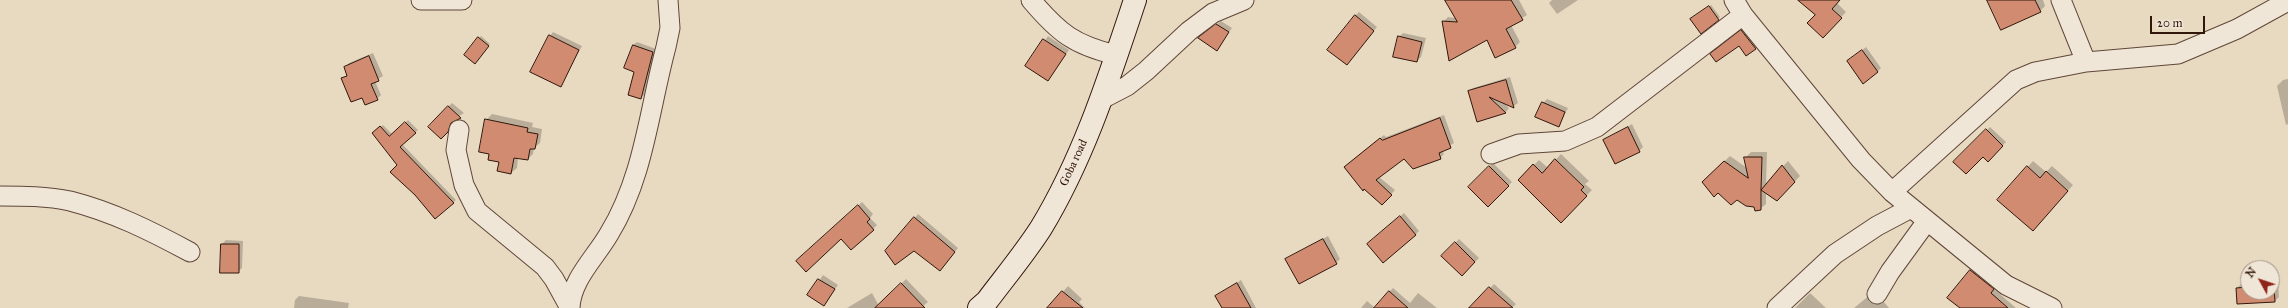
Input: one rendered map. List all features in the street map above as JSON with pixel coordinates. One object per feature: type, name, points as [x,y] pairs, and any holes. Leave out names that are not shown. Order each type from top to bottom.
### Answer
[{"type":"street","points":[[421,0],[462,0]]},
{"type":"street","points":[[570,308],[573,288],[609,234],[635,179],[670,28],[668,0]]},
{"type":"street","points":[[1032,0],[1053,26],[1073,40],[1090,49],[1116,55]]},
{"type":"street","name":"Goba road","points":[[980,308],[987,302],[1040,228],[1071,171],[1102,99],[1135,0]]},
{"type":"street","points":[[1102,99],[1127,86],[1146,72],[1188,31],[1213,13],[1244,0]]},
{"type":"street","points":[[2061,0],[2086,62]]},
{"type":"street","points":[[1892,192],[2016,80],[2035,72],[2086,62],[2178,54],[2237,29],[2288,1]]},
{"type":"street","points":[[1491,154],[1519,144],[1570,140],[1597,127],[1738,8],[1861,160],[1892,192],[2027,302],[2052,308]]},
{"type":"street","points":[[459,130],[456,150],[464,185],[477,211],[544,267],[554,279],[570,308]]},
{"type":"street","points":[[0,196],[31,196],[69,201],[103,211],[145,228],[190,252]]},
{"type":"street","points":[[1777,308],[1835,254],[1877,226],[1911,208]]},
{"type":"street","points":[[1877,294],[1897,262],[1927,221]]},
{"type":"building","points":[[1445,0],[1511,0],[1523,20],[1506,29],[1516,48],[1495,58],[1487,40],[1449,61],[1442,21],[1457,22]]},
{"type":"building","points":[[1798,0],[1840,0],[1832,9],[1842,18],[1823,38],[1807,23],[1815,15]]},
{"type":"building","points":[[1987,0],[2035,0],[2041,12],[2001,30]]},
{"type":"building","points":[[1709,6],[1719,20],[1701,34],[1690,19]]},
{"type":"building","points":[[1355,15],[1374,31],[1347,65],[1327,50]]},
{"type":"building","points":[[1216,24],[1229,32],[1217,51],[1198,38]]},
{"type":"building","points":[[1741,30],[1756,49],[1746,56],[1739,46],[1716,62],[1710,54]]},
{"type":"building","points":[[549,35],[579,50],[561,87],[530,72]]},
{"type":"building","points":[[1398,36],[1422,42],[1417,62],[1393,57]]},
{"type":"building","points":[[478,37],[489,46],[475,64],[464,55]]},
{"type":"building","points":[[1043,39],[1066,54],[1048,81],[1025,66]]},
{"type":"building","points":[[633,45],[653,52],[641,99],[628,95],[634,72],[624,68]]},
{"type":"building","points":[[1862,50],[1878,72],[1863,84],[1847,61]]},
{"type":"building","points":[[369,56],[379,81],[371,84],[378,100],[365,105],[362,98],[351,102],[341,78],[347,76],[344,67]]},
{"type":"building","points":[[1506,80],[1514,108],[1489,97],[1506,113],[1477,122],[1468,91]]},
{"type":"building","points":[[1542,102],[1565,112],[1559,127],[1535,117]]},
{"type":"building","points":[[448,106],[461,118],[451,123],[448,132],[441,139],[428,127]]},
{"type":"building","points":[[1440,118],[1451,148],[1439,153],[1441,159],[1413,169],[1404,159],[1376,180],[1392,195],[1382,205],[1364,189],[1363,191],[1344,167],[1380,138],[1382,140]]},
{"type":"building","points":[[485,119],[528,128],[527,132],[538,134],[535,149],[530,149],[528,160],[514,158],[511,174],[497,171],[499,162],[488,160],[489,154],[479,152]]},
{"type":"building","points":[[405,122],[416,133],[400,147],[454,203],[435,219],[415,195],[390,172],[397,165],[372,133],[380,126],[389,136]]},
{"type":"building","points":[[1628,127],[1640,152],[1615,164],[1603,140]]},
{"type":"building","points":[[1986,129],[2003,146],[1988,162],[1983,157],[1966,174],[1953,162]]},
{"type":"building","points":[[1744,157],[1762,157],[1761,210],[1755,211],[1754,207],[1746,206],[1737,200],[1731,205],[1718,193],[1714,197],[1702,182],[1724,161],[1748,178]]},
{"type":"building","points":[[1555,159],[1584,187],[1581,190],[1587,196],[1561,223],[1518,180],[1533,164],[1542,173]]},
{"type":"building","points":[[1782,165],[1795,182],[1777,201],[1761,190]]},
{"type":"building","points":[[1489,166],[1509,186],[1488,207],[1468,187]]},
{"type":"building","points":[[2027,166],[2040,178],[2046,171],[2068,191],[2033,231],[1997,200]]},
{"type":"building","points":[[858,205],[870,219],[867,222],[874,230],[851,250],[841,239],[806,272],[796,261]]},
{"type":"building","points":[[1400,216],[1416,235],[1383,263],[1367,244]]},
{"type":"building","points":[[914,217],[955,252],[940,271],[914,251],[895,265],[885,251]]},
{"type":"building","points":[[1323,239],[1337,264],[1299,284],[1285,259]]},
{"type":"building","points":[[1455,242],[1475,262],[1462,276],[1441,256]]},
{"type":"building","points":[[221,244],[239,244],[239,273],[220,273]]},
{"type":"building","points":[[1970,270],[1994,289],[1991,293],[2008,308],[1960,308],[1947,298]]},
{"type":"building","points":[[818,279],[835,289],[824,306],[807,295]]},
{"type":"building","points":[[901,283],[925,308],[875,308]]},
{"type":"building","points":[[1237,283],[1251,308],[1222,308],[1215,296]]},
{"type":"building","points":[[1489,287],[1513,308],[1469,308]]},
{"type":"building","points":[[2236,288],[2240,288],[2240,300],[2275,300],[2275,302],[2237,304]]},
{"type":"building","points":[[1062,291],[1083,308],[1047,308]]},
{"type":"building","points":[[1389,291],[1408,308],[1374,308]]}]
